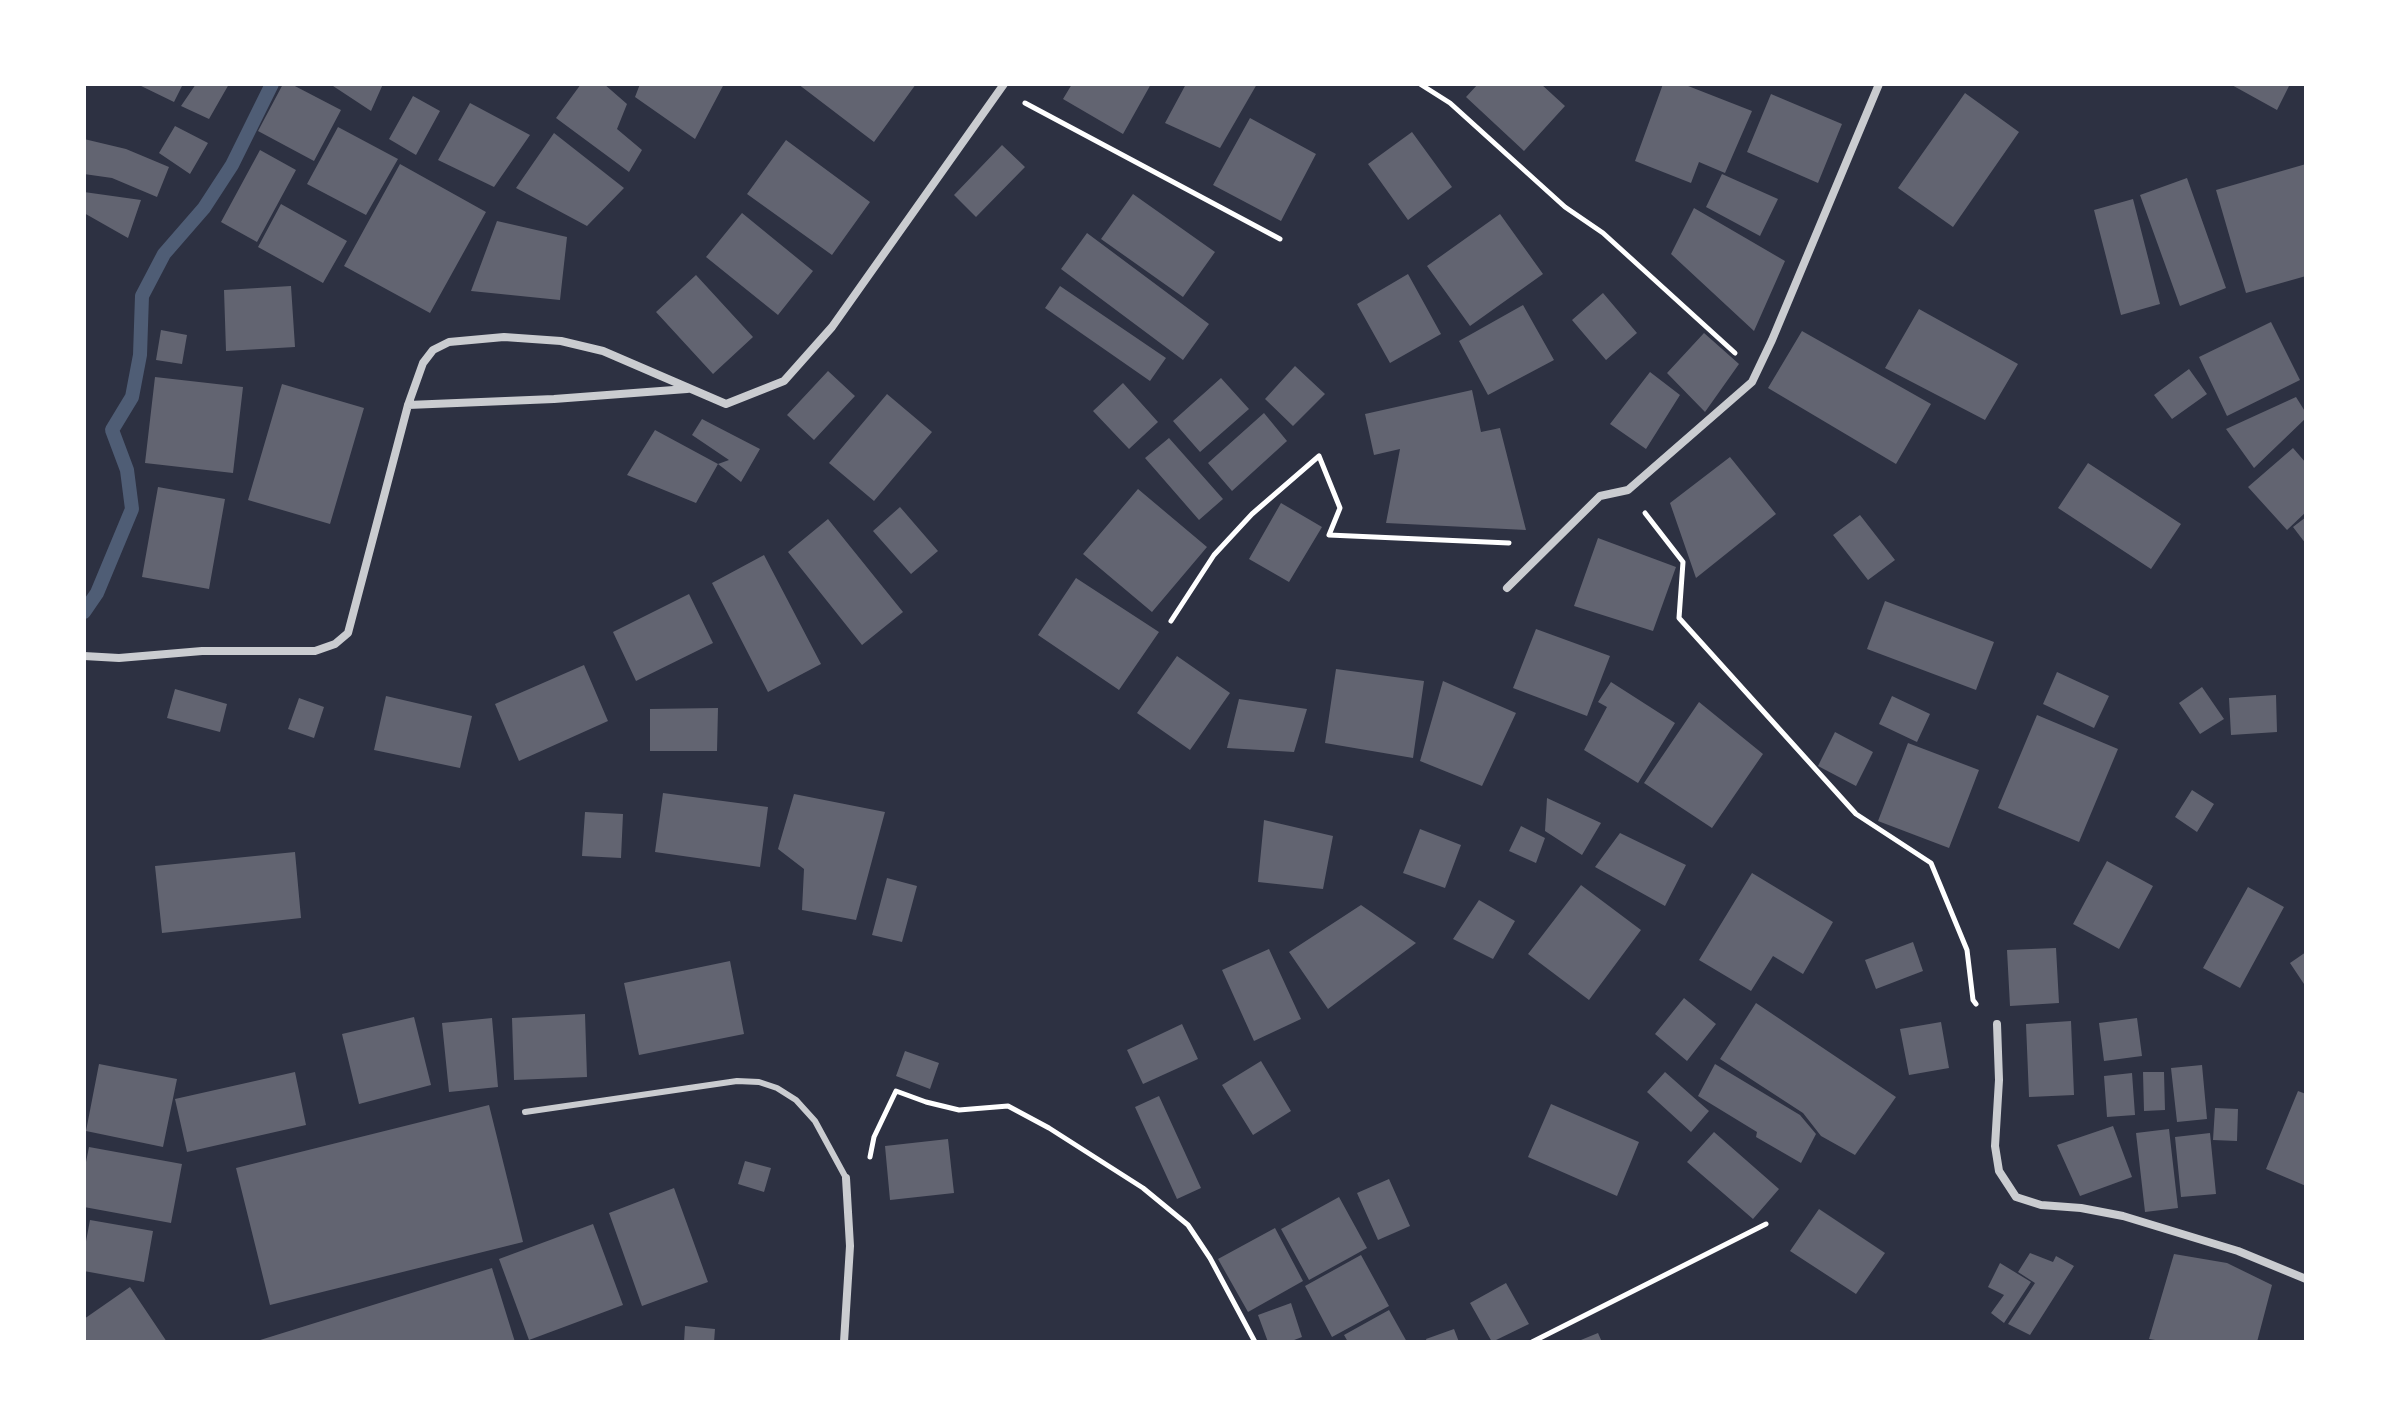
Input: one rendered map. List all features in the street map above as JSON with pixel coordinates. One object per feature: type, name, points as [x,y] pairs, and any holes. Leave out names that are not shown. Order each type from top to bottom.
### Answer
[{"type":"street","points":[[1507,588],[1600,496],[1628,490],[1752,382],[1879,84]]},
{"type":"street","points":[[84,656],[119,658],[202,651],[315,651],[335,644],[348,633],[408,405],[423,363],[433,350],[449,342],[504,337],[561,341],[603,351],[726,404],[784,381],[832,327],[1002,87]]},
{"type":"street","points":[[408,405],[554,399],[691,388]]},
{"type":"street","points":[[1997,1024],[1999,1080],[1995,1146],[1999,1171],[2016,1197],[2041,1205],[2123,1216],[2238,1251],[2306,1279]]},
{"type":"street","points":[[844,1342],[850,1246],[846,1178]]},
{"type":"lane","points":[[525,1112],[737,1081],[759,1082],[777,1088],[796,1100],[815,1121],[846,1178]]},
{"type":"path","points":[[1420,84],[1450,103],[1565,207],[1614,243],[1745,361],[1752,382]]},
{"type":"path","points":[[1002,87],[1280,239]]},
{"type":"path","points":[[1171,621],[1214,555],[1252,514],[1319,456],[1340,508],[1329,535],[1550,545]]},
{"type":"path","points":[[1628,490],[1683,562],[1679,618],[1856,814],[1931,863],[1967,950],[1973,1000],[1997,1024]]},
{"type":"path","points":[[874,1137],[896,1091],[959,1110],[1008,1106],[1143,1188],[1188,1225],[1210,1258],[1255,1342]]},
{"type":"path","points":[[1532,1342],[1766,1224]]},
{"type":"building","points":[[137,84],[183,84],[174,102]]},
{"type":"building","points":[[196,84],[229,84],[209,119],[181,106]]},
{"type":"building","points":[[283,84],[291,84],[341,110],[314,161],[258,131]]},
{"type":"building","points":[[330,84],[383,84],[371,111]]},
{"type":"building","points":[[581,84],[604,84],[627,104],[617,129],[642,150],[629,172],[556,118]]},
{"type":"building","points":[[640,84],[724,84],[695,139],[635,97]]},
{"type":"building","points":[[798,84],[916,84],[874,142]]},
{"type":"building","points":[[1072,84],[1151,84],[1123,134],[1063,99]]},
{"type":"building","points":[[1186,84],[1257,84],[1220,148],[1165,123]]},
{"type":"building","points":[[1478,84],[1541,84],[1565,106],[1524,151],[1466,97]]},
{"type":"building","points":[[1663,84],[1683,84],[1752,111],[1725,173],[1699,162],[1691,183],[1635,161]]},
{"type":"building","points":[[2230,84],[2290,84],[2277,110]]},
{"type":"building","points":[[1965,93],[2019,132],[1953,227],[1898,188]]},
{"type":"building","points":[[1771,94],[1842,124],[1818,183],[1747,152]]},
{"type":"building","points":[[413,96],[440,111],[416,155],[389,139]]},
{"type":"building","points":[[470,103],[530,135],[494,187],[438,160]]},
{"type":"building","points":[[1250,118],[1316,154],[1281,221],[1213,185]]},
{"type":"building","points":[[175,126],[208,143],[190,174],[159,153]]},
{"type":"building","points":[[338,127],[398,159],[366,215],[307,184]]},
{"type":"building","points":[[1412,132],[1452,187],[1408,220],[1368,164]]},
{"type":"building","points":[[554,133],[624,188],[587,226],[516,188]]},
{"type":"building","points":[[84,139],[126,149],[169,167],[157,197],[112,178],[84,174]]},
{"type":"building","points":[[786,140],[870,202],[832,255],[747,194]]},
{"type":"building","points":[[1002,145],[1025,167],[976,217],[954,195]]},
{"type":"building","points":[[260,150],[296,170],[257,242],[221,222]]},
{"type":"building","points":[[400,164],[486,212],[430,313],[344,266]]},
{"type":"building","points":[[2306,164],[2306,276],[2246,293],[2216,190]]},
{"type":"building","points":[[1722,174],[1778,199],[1760,236],[1706,207]]},
{"type":"building","points":[[2187,178],[2226,288],[2180,306],[2140,195]]},
{"type":"building","points":[[84,192],[141,200],[128,238],[84,213]]},
{"type":"building","points":[[1133,194],[1215,252],[1183,297],[1101,239]]},
{"type":"building","points":[[2133,199],[2160,304],[2121,315],[2094,210]]},
{"type":"building","points":[[281,204],[347,241],[323,283],[258,247]]},
{"type":"building","points":[[1694,208],[1785,261],[1754,331],[1671,254]]},
{"type":"building","points":[[742,213],[813,271],[778,315],[706,257]]},
{"type":"building","points":[[1500,214],[1543,274],[1470,326],[1427,266]]},
{"type":"building","points":[[497,221],[567,237],[560,300],[471,291]]},
{"type":"building","points":[[1087,233],[1209,324],[1183,360],[1061,269]]},
{"type":"building","points":[[1408,274],[1441,334],[1390,363],[1357,304]]},
{"type":"building","points":[[696,275],[753,337],[713,374],[656,312]]},
{"type":"building","points":[[291,286],[295,347],[226,351],[224,290]]},
{"type":"building","points":[[1060,286],[1166,358],[1150,381],[1045,308]]},
{"type":"building","points":[[1603,293],[1637,333],[1606,360],[1572,320]]},
{"type":"building","points":[[1523,305],[1554,360],[1488,395],[1459,341]]},
{"type":"building","points":[[1919,309],[2018,364],[1985,420],[1885,368]]},
{"type":"building","points":[[2271,322],[2300,380],[2227,416],[2199,357]]},
{"type":"building","points":[[161,330],[187,335],[182,364],[156,360]]},
{"type":"building","points":[[1802,331],[1931,404],[1896,464],[1768,388]]},
{"type":"building","points":[[1704,333],[1739,364],[1705,412],[1667,373]]},
{"type":"building","points":[[1295,366],[1325,394],[1293,426],[1265,399]]},
{"type":"building","points":[[2189,369],[2207,394],[2172,419],[2154,395]]},
{"type":"building","points":[[828,371],[855,396],[814,440],[787,415]]},
{"type":"building","points":[[1650,372],[1680,395],[1646,449],[1610,424]]},
{"type":"building","points":[[155,377],[243,387],[233,473],[145,463]]},
{"type":"building","points":[[1221,378],[1249,409],[1200,452],[1173,421]]},
{"type":"building","points":[[1123,383],[1158,422],[1129,449],[1093,411]]},
{"type":"building","points":[[282,384],[364,408],[330,524],[248,500]]},
{"type":"building","points":[[1472,390],[1481,432],[1500,428],[1526,530],[1386,523],[1400,449],[1374,455],[1365,414]]},
{"type":"building","points":[[887,394],[932,432],[874,501],[829,463]]},
{"type":"building","points":[[2296,397],[2306,418],[2254,468],[2226,429]]},
{"type":"building","points":[[1264,413],[1287,441],[1232,491],[1208,463]]},
{"type":"building","points":[[702,419],[760,449],[741,482],[718,464],[729,460],[692,435]]},
{"type":"building","points":[[655,430],[718,464],[696,503],[627,475]]},
{"type":"building","points":[[1169,438],[1223,499],[1199,520],[1145,458]]},
{"type":"building","points":[[2293,448],[2306,463],[2306,512],[2287,530],[2248,487]]},
{"type":"building","points":[[1730,457],[1776,514],[1696,578],[1670,503]]},
{"type":"building","points":[[2088,463],[2181,524],[2151,569],[2058,508]]},
{"type":"building","points":[[158,487],[225,499],[209,589],[142,577]]},
{"type":"building","points":[[1138,489],[1207,547],[1152,612],[1083,554]]},
{"type":"building","points":[[1281,503],[1322,527],[1289,582],[1249,559]]},
{"type":"building","points":[[900,507],[938,551],[911,574],[873,531]]},
{"type":"building","points":[[1860,515],[1895,560],[1868,580],[1833,535]]},
{"type":"building","points":[[2306,517],[2306,544],[2293,527]]},
{"type":"building","points":[[828,519],[903,612],[862,645],[788,552]]},
{"type":"building","points":[[1598,538],[1676,567],[1653,631],[1574,606]]},
{"type":"building","points":[[764,555],[821,664],[768,692],[712,583]]},
{"type":"building","points":[[1076,578],[1159,632],[1119,690],[1038,635]]},
{"type":"building","points":[[689,594],[713,643],[636,681],[613,632]]},
{"type":"building","points":[[1885,601],[1994,642],[1976,690],[1867,649]]},
{"type":"building","points":[[1536,629],[1610,656],[1587,716],[1513,688]]},
{"type":"building","points":[[1177,656],[1230,693],[1190,750],[1137,713]]},
{"type":"building","points":[[584,665],[608,721],[519,761],[495,704]]},
{"type":"building","points":[[1336,669],[1424,681],[1413,758],[1325,743]]},
{"type":"building","points":[[2057,672],[2109,696],[2094,728],[2043,704]]},
{"type":"building","points":[[1443,681],[1516,713],[1482,786],[1420,761]]},
{"type":"building","points":[[1611,682],[1675,723],[1638,783],[1584,750],[1607,707],[1598,702]]},
{"type":"building","points":[[2202,687],[2224,719],[2200,734],[2179,703]]},
{"type":"building","points":[[175,689],[227,704],[220,732],[167,718]]},
{"type":"building","points":[[2276,695],[2277,732],[2231,735],[2229,698]]},
{"type":"building","points":[[386,696],[472,716],[460,768],[374,750]]},
{"type":"building","points":[[1892,696],[1930,714],[1917,742],[1879,724]]},
{"type":"building","points":[[299,698],[324,707],[314,738],[288,729]]},
{"type":"building","points":[[1239,699],[1307,709],[1294,752],[1227,748]]},
{"type":"building","points":[[1699,702],[1763,754],[1712,828],[1644,783]]},
{"type":"building","points":[[718,708],[717,751],[650,751],[650,709]]},
{"type":"building","points":[[2037,715],[2118,749],[2079,842],[1998,808]]},
{"type":"building","points":[[1835,732],[1873,752],[1856,786],[1818,766]]},
{"type":"building","points":[[1908,743],[1979,770],[1949,848],[1878,821]]},
{"type":"building","points":[[2192,790],[2214,804],[2197,832],[2175,817]]},
{"type":"building","points":[[663,793],[768,807],[760,867],[655,852]]},
{"type":"building","points":[[794,794],[885,812],[856,920],[802,910],[804,869],[778,849]]},
{"type":"building","points":[[1547,798],[1601,823],[1582,855],[1545,831]]},
{"type":"building","points":[[585,812],[623,814],[621,858],[582,856]]},
{"type":"building","points":[[1264,820],[1333,836],[1323,889],[1258,882]]},
{"type":"building","points":[[1521,826],[1545,838],[1536,863],[1509,851]]},
{"type":"building","points":[[1420,829],[1461,845],[1445,888],[1403,873]]},
{"type":"building","points":[[1620,833],[1686,865],[1665,906],[1595,867]]},
{"type":"building","points":[[295,852],[301,918],[162,933],[155,866]]},
{"type":"building","points":[[2107,861],[2153,886],[2119,949],[2073,924]]},
{"type":"building","points":[[1752,873],[1833,922],[1803,974],[1773,956],[1751,991],[1699,960]]},
{"type":"building","points":[[887,878],[917,886],[902,942],[872,935]]},
{"type":"building","points":[[1581,885],[1641,930],[1589,1000],[1528,954]]},
{"type":"building","points":[[2248,887],[2284,907],[2240,988],[2203,968]]},
{"type":"building","points":[[1479,900],[1515,921],[1493,959],[1453,939]]},
{"type":"building","points":[[1361,905],[1416,943],[1328,1009],[1289,952]]},
{"type":"building","points":[[1913,942],[1923,971],[1876,989],[1865,960]]},
{"type":"building","points":[[2056,948],[2059,1003],[2010,1006],[2007,950]]},
{"type":"building","points":[[1269,949],[1301,1019],[1254,1041],[1222,970]]},
{"type":"building","points":[[2306,952],[2306,987],[2290,963]]},
{"type":"building","points":[[730,961],[744,1034],[639,1055],[624,983]]},
{"type":"building","points":[[1684,998],[1716,1024],[1687,1061],[1655,1034]]},
{"type":"building","points":[[1756,1003],[1896,1097],[1855,1155],[1821,1136],[1803,1113],[1720,1059]]},
{"type":"building","points":[[585,1014],[587,1077],[514,1080],[512,1018]]},
{"type":"building","points":[[414,1017],[431,1085],[359,1104],[342,1034]]},
{"type":"building","points":[[492,1018],[498,1087],[449,1092],[442,1023]]},
{"type":"building","points":[[2137,1018],[2142,1056],[2104,1061],[2099,1023]]},
{"type":"building","points":[[2071,1021],[2074,1095],[2029,1097],[2026,1024]]},
{"type":"building","points":[[1941,1022],[1949,1068],[1909,1075],[1900,1029]]},
{"type":"building","points":[[1182,1024],[1198,1059],[1143,1084],[1127,1050]]},
{"type":"building","points":[[905,1051],[939,1063],[930,1089],[896,1076]]},
{"type":"building","points":[[1261,1061],[1291,1111],[1253,1135],[1222,1085]]},
{"type":"building","points":[[99,1064],[177,1079],[163,1147],[86,1131]]},
{"type":"building","points":[[1715,1064],[1800,1115],[1816,1134],[1801,1163],[1756,1137],[1757,1132],[1698,1096]]},
{"type":"building","points":[[2202,1065],[2207,1119],[2177,1122],[2171,1068]]},
{"type":"building","points":[[295,1072],[306,1125],[187,1152],[175,1099]]},
{"type":"building","points":[[1665,1072],[1709,1111],[1691,1132],[1647,1092]]},
{"type":"building","points":[[2143,1072],[2164,1072],[2165,1110],[2144,1111]]},
{"type":"building","points":[[2132,1073],[2135,1115],[2107,1117],[2104,1076]]},
{"type":"building","points":[[2298,1091],[2306,1094],[2306,1186],[2266,1169]]},
{"type":"building","points":[[1159,1096],[1201,1188],[1177,1199],[1135,1107]]},
{"type":"building","points":[[1551,1104],[1639,1142],[1617,1196],[1528,1157]]},
{"type":"building","points":[[489,1105],[523,1242],[270,1305],[236,1168]]},
{"type":"building","points":[[2215,1108],[2238,1109],[2237,1141],[2213,1140]]},
{"type":"building","points":[[2113,1126],[2132,1177],[2080,1196],[2057,1145]]},
{"type":"building","points":[[2169,1129],[2178,1208],[2145,1212],[2136,1133]]},
{"type":"building","points":[[1714,1132],[1779,1189],[1753,1219],[1687,1162]]},
{"type":"building","points":[[2210,1133],[2216,1194],[2181,1197],[2175,1137]]},
{"type":"building","points":[[948,1139],[954,1193],[890,1200],[885,1146]]},
{"type":"building","points":[[89,1147],[182,1164],[171,1223],[84,1207],[84,1172]]},
{"type":"building","points":[[745,1161],[771,1168],[764,1192],[738,1184]]},
{"type":"building","points":[[1389,1179],[1410,1226],[1378,1240],[1357,1193]]},
{"type":"building","points":[[674,1188],[708,1282],[642,1306],[609,1213]]},
{"type":"building","points":[[1339,1197],[1367,1248],[1309,1280],[1281,1229]]},
{"type":"building","points":[[1819,1209],[1885,1253],[1856,1294],[1790,1251]]},
{"type":"building","points":[[90,1220],[153,1231],[144,1282],[84,1271]]},
{"type":"building","points":[[593,1224],[623,1305],[529,1340],[499,1259]]},
{"type":"building","points":[[1275,1228],[1303,1281],[1248,1312],[1218,1259]]},
{"type":"building","points":[[2030,1253],[2053,1262],[2056,1256],[2074,1266],[2030,1335],[2008,1324],[2035,1283],[2018,1272]]},
{"type":"building","points":[[2174,1254],[2227,1263],[2272,1285],[2257,1342],[2167,1342],[2149,1339]]},
{"type":"building","points":[[1361,1255],[1389,1306],[1332,1337],[1305,1286]]},
{"type":"building","points":[[2000,1263],[2031,1282],[2004,1323],[1991,1313],[2004,1295],[1988,1287]]},
{"type":"building","points":[[492,1268],[515,1342],[257,1342],[257,1341]]},
{"type":"building","points":[[1506,1283],[1529,1324],[1492,1342],[1470,1303]]},
{"type":"building","points":[[130,1287],[167,1342],[84,1342],[84,1319]]},
{"type":"building","points":[[1291,1303],[1302,1337],[1289,1342],[1268,1342],[1258,1315]]},
{"type":"building","points":[[1389,1310],[1407,1342],[1348,1342],[1344,1335]]},
{"type":"building","points":[[685,1326],[715,1329],[714,1342],[684,1342]]},
{"type":"building","points":[[1454,1329],[1459,1342],[1427,1342],[1426,1339]]},
{"type":"building","points":[[1598,1333],[1602,1342],[1576,1342]]},
{"type":"waterway","points":[[84,612],[97,593],[132,509],[127,470],[112,430],[132,397],[140,355],[142,296],[164,254],[204,208],[232,165],[272,84]]}]
